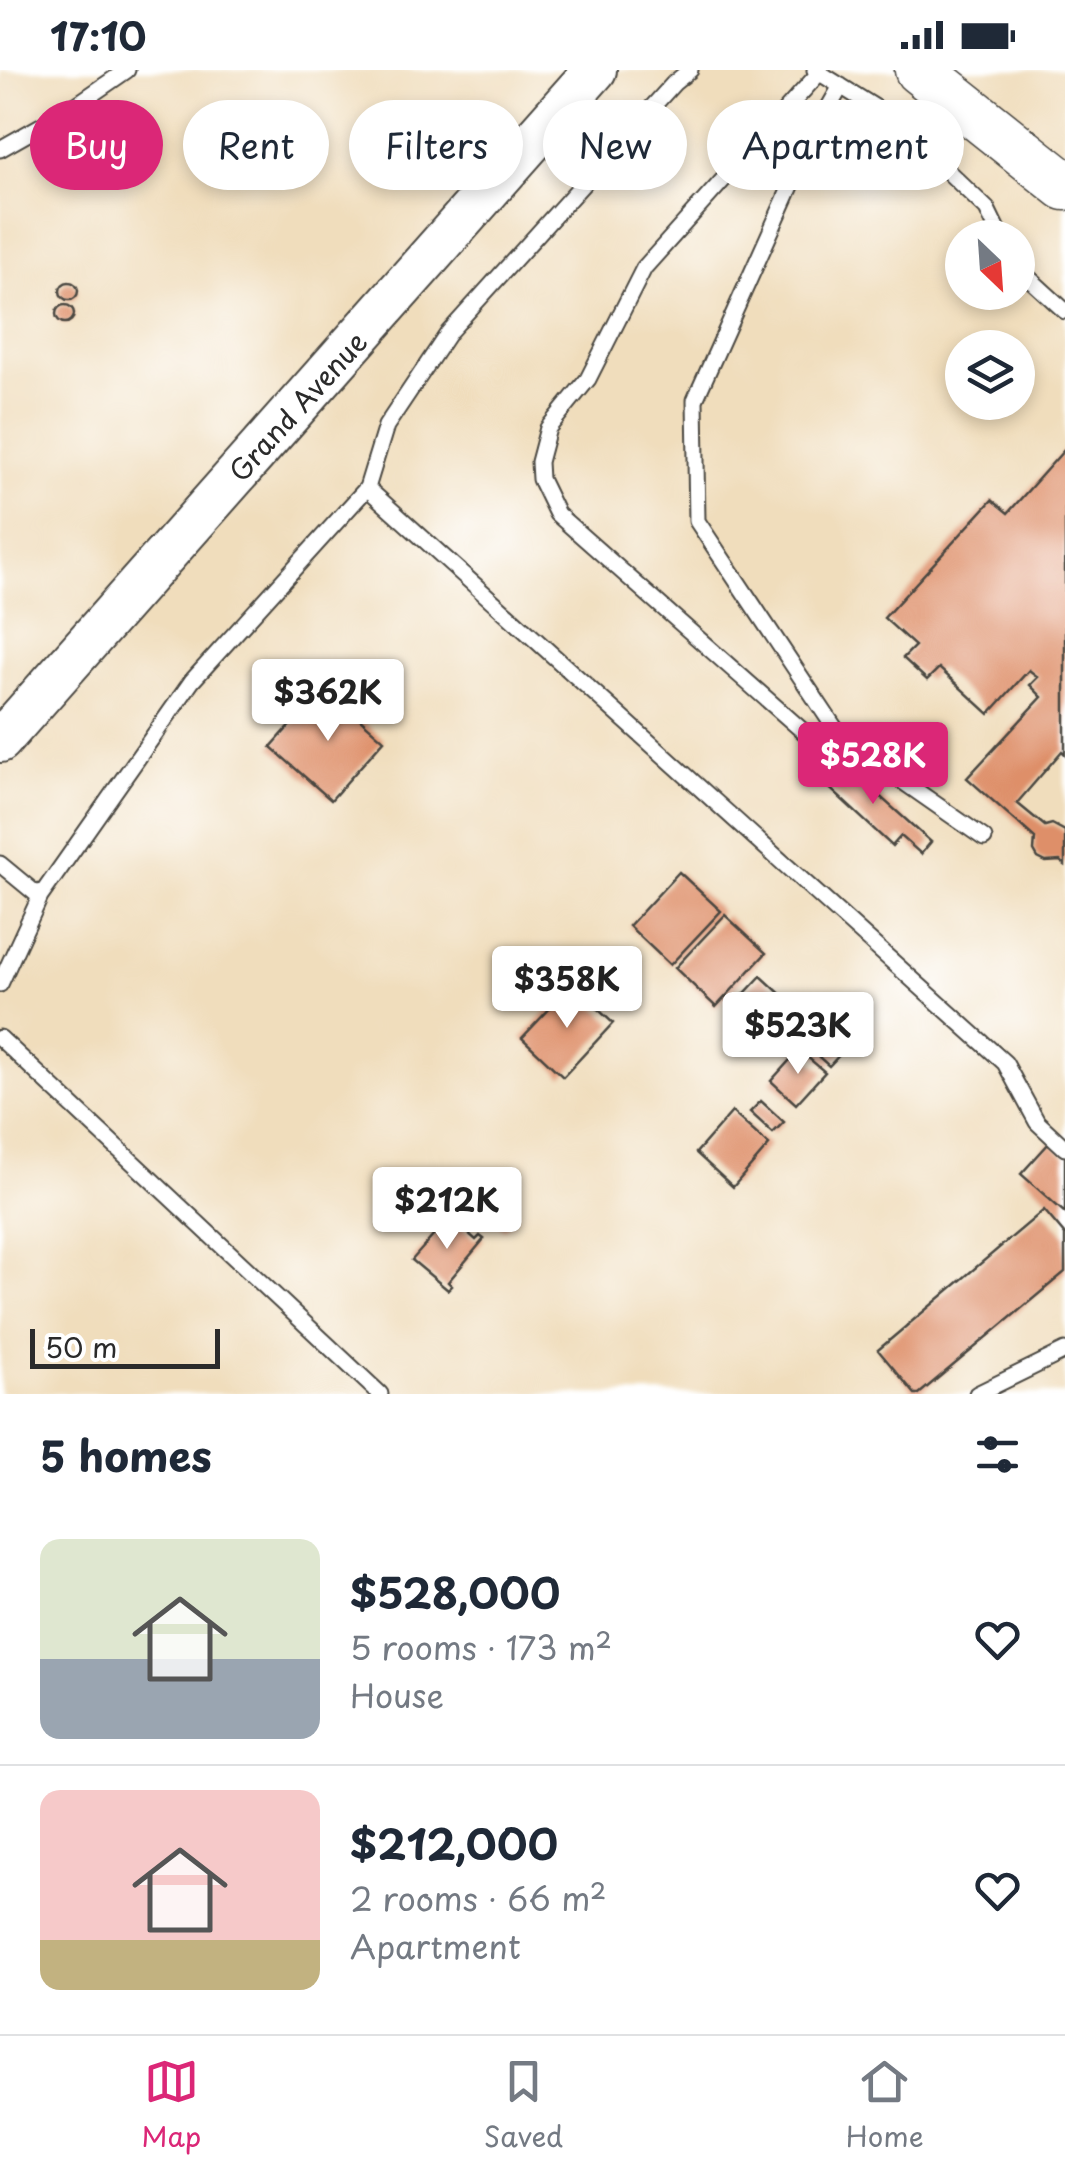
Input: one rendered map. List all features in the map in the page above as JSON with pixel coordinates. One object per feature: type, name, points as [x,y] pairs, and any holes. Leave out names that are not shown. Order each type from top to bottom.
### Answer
[{"type":"main road","name":"Grand Avenue","points":[[0,741],[594,70]]},
{"type":"main road","points":[[919,70],[1065,186]]},
{"type":"lane","points":[[0,148],[69,110],[128,70]]},
{"type":"lane","points":[[0,984],[40,897],[192,681],[366,488],[386,426],[449,332],[690,70]]},
{"type":"lane","points":[[842,739],[804,732],[580,537],[546,498],[540,479],[539,462],[548,428],[588,380],[644,268],[817,71],[892,118],[988,209],[993,220]]},
{"type":"lane","points":[[841,86],[816,128],[695,400],[697,521],[842,739],[984,838]]},
{"type":"lane","points":[[1035,284],[1065,312]]},
{"type":"lane","points":[[366,488],[1005,1062],[1036,1122],[1065,1148]]},
{"type":"lane","points":[[0,864],[40,897]]},
{"type":"lane","points":[[0,1038],[380,1394]]},
{"type":"lane","points":[[977,1394],[1065,1350]]},
{"type":"building","points":[[69,282],[78,291],[69,300],[60,291]]},
{"type":"building","points":[[65,305],[74,314],[65,323],[56,314]]},
{"type":"building","points":[[1065,449],[1065,754],[1062,751],[1017,803],[1045,826],[1052,824],[1065,831],[1065,865],[1038,858],[1035,838],[967,778],[1042,697],[1030,685],[1038,677],[1029,670],[989,714],[939,668],[927,680],[903,658],[915,646],[884,618],[992,500],[1008,513]]},
{"type":"building","points":[[324,687],[384,740],[331,800],[271,747]]},
{"type":"building","points":[[844,758],[869,781],[866,784],[931,842],[921,854],[901,836],[892,846],[823,782]]},
{"type":"building","points":[[679,872],[721,911],[670,965],[629,926]]},
{"type":"building","points":[[725,915],[766,953],[716,1007],[675,968]]},
{"type":"building","points":[[761,976],[785,998],[758,1027],[734,1005]]},
{"type":"building","points":[[572,985],[613,1023],[563,1077],[522,1038]]},
{"type":"building","points":[[817,1026],[823,1035],[826,1032],[845,1049],[829,1066],[802,1042]]},
{"type":"building","points":[[799,1050],[825,1072],[796,1104],[771,1081]]},
{"type":"building","points":[[761,1101],[784,1122],[773,1133],[750,1112]]},
{"type":"building","points":[[732,1112],[769,1145],[733,1187],[696,1153]]},
{"type":"building","points":[[1050,1142],[1065,1156],[1065,1213],[1021,1174]]},
{"type":"building","points":[[500,1201],[516,1216],[504,1229],[488,1215]]},
{"type":"building","points":[[1044,1210],[1065,1235],[1065,1272],[915,1394],[878,1350]]},
{"type":"building","points":[[450,1217],[476,1240],[480,1236],[484,1239],[448,1282],[452,1286],[448,1290],[412,1260]]}]
